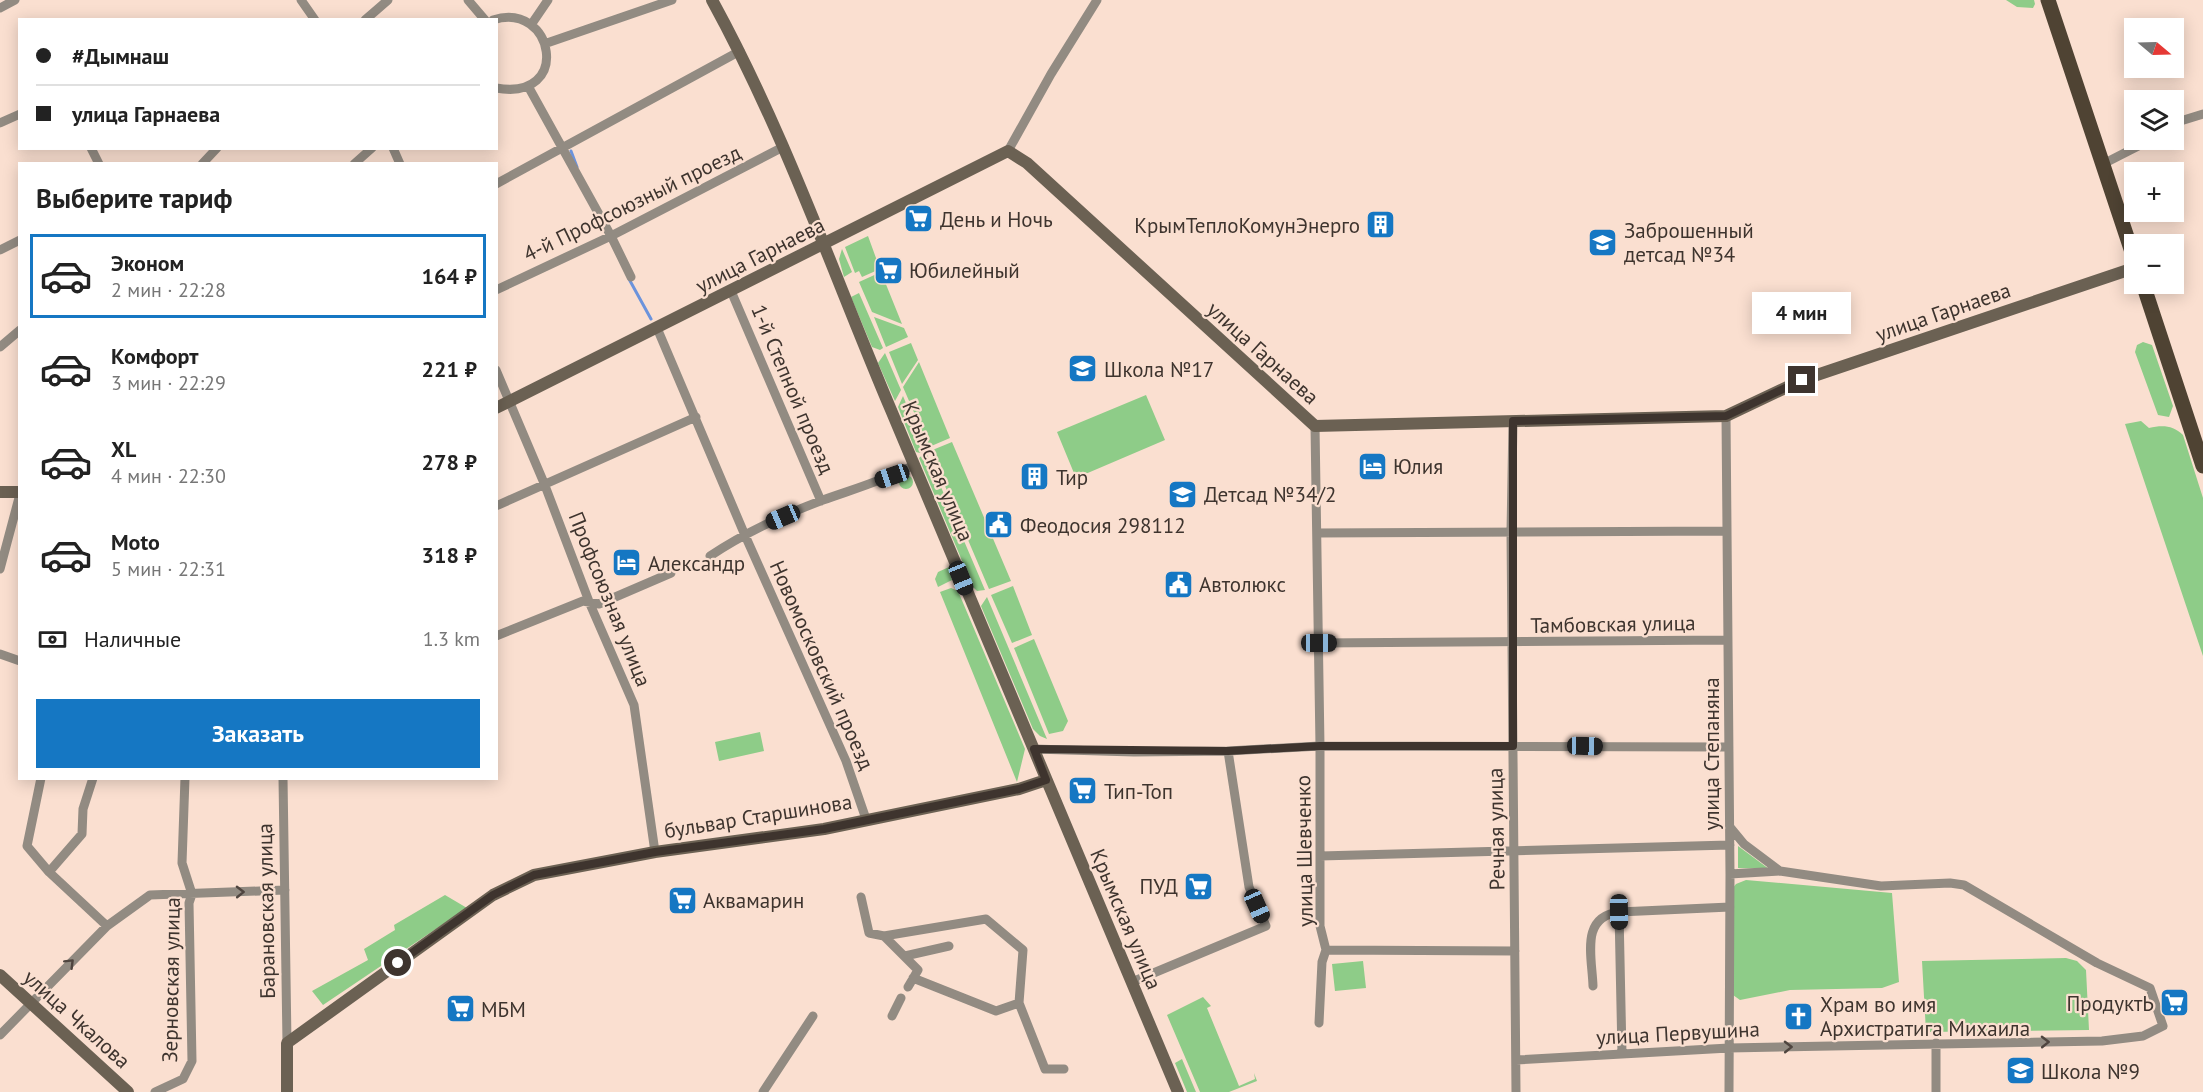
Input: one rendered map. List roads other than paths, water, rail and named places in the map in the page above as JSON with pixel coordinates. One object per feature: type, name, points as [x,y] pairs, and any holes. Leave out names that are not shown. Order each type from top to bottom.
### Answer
[{"type":"main road","points":[[2048,0],[2126,234]]},
{"type":"main road","points":[[2146,294],[2203,466]]},
{"type":"street","points":[[0,8],[15,0]]},
{"type":"street","points":[[301,0],[314,18]]},
{"type":"street","points":[[368,18],[388,0]]},
{"type":"street","points":[[468,0],[483,18]]},
{"type":"street","points":[[533,22],[548,0]]},
{"type":"street","points":[[547,42],[672,0]]},
{"type":"street","name":"Крымская улица","points":[[712,0],[740,51],[783,147],[1178,1092]]},
{"type":"street","points":[[1008,151],[1051,74],[1097,0]]},
{"type":"street","points":[[497,18],[502,15],[518,15],[533,22],[547,42],[548,55],[545,68],[528,86],[512,90],[498,88]]},
{"type":"street","points":[[498,183],[740,51]]},
{"type":"street","points":[[528,86],[564,148],[631,277]]},
{"type":"street","points":[[2184,120],[2203,114]]},
{"type":"street","points":[[0,123],[18,115]]},
{"type":"street","name":"4-й Профсоюзный проезд","points":[[498,289],[611,236],[783,147]]},
{"type":"street","points":[[204,162],[215,150]]},
{"type":"street","points":[[356,162],[370,150]]},
{"type":"street","points":[[2103,164],[2130,150]]},
{"type":"street","name":"улица Гарнаева","points":[[498,407],[1008,151],[1027,163],[1315,426],[1726,416],[1802,380],[2124,271]]},
{"type":"street","points":[[0,250],[18,241]]},
{"type":"street","name":"1-й Степной проезд","points":[[731,291],[821,501]]},
{"type":"street","name":"Новомосковский проезд","points":[[657,328],[744,533],[846,761],[866,819]]},
{"type":"street","points":[[0,347],[18,332]]},
{"type":"street","name":"Профсоюзная улица","points":[[498,374],[544,483],[590,604],[634,705],[655,852]]},
{"type":"street","name":"улица Степаняна","points":[[1726,416],[1730,827],[1729,1092]]},
{"type":"street","points":[[498,505],[696,417]]},
{"type":"street","name":"Речная улица","points":[[1513,421],[1511,532],[1516,1092]]},
{"type":"street","name":"улица Шевченко","points":[[1315,426],[1319,643],[1320,926],[1326,950],[1322,962],[1319,1023]]},
{"type":"street","points":[[710,556],[744,533],[821,501],[892,476],[914,465]]},
{"type":"street","points":[[0,492],[18,493]]},
{"type":"street","points":[[0,569],[18,501]]},
{"type":"street","points":[[1317,533],[1727,531]]},
{"type":"street","points":[[498,635],[583,601],[599,604],[671,573]]},
{"type":"street","name":"Тамбовская улица","points":[[1319,643],[1728,640]]},
{"type":"street","points":[[0,654],[18,660]]},
{"type":"street","points":[[1034,749],[1228,751],[1320,746],[1729,747]]},
{"type":"street","points":[[1132,982],[1266,926],[1249,887],[1228,751]]},
{"type":"street","points":[[41,780],[27,846],[49,872],[107,926]]},
{"type":"street","points":[[49,872],[82,834],[83,808],[92,780]]},
{"type":"street","name":"Зерновская улица","points":[[155,1092],[183,1079],[192,1061],[189,903],[192,894],[182,863],[185,780]]},
{"type":"street","name":"Барановская улица","points":[[283,780],[287,1043]]},
{"type":"street","name":"бульвар Старшинова","points":[[287,1043],[493,895],[534,875],[655,852],[824,829],[1019,789],[1046,780]]},
{"type":"street","points":[[1730,827],[1744,844],[1780,871]]},
{"type":"street","points":[[1320,856],[1514,853],[1730,845]]},
{"type":"street","points":[[1730,874],[1780,871]]},
{"type":"street","name":"улица Первушина","points":[[1516,1060],[1729,1048],[2102,1041],[2143,1036],[2163,1026],[2150,988],[2097,963],[1964,885],[1950,883],[1881,886],[1780,871]]},
{"type":"street","points":[[0,1035],[107,926],[150,895],[285,890]]},
{"type":"street","points":[[861,897],[869,933],[884,936],[986,919],[1023,951],[1019,1003],[1045,1069],[1064,1069]]},
{"type":"street","points":[[1593,986],[1591,933],[1599,918],[1607,913],[1730,907]]},
{"type":"street","points":[[1619,912],[1622,1054]]},
{"type":"street","points":[[884,936],[918,970],[910,982],[996,1011],[1019,1003]]},
{"type":"street","points":[[904,956],[949,946]]},
{"type":"street","points":[[1326,950],[1515,951]]},
{"type":"street","name":"улица Чкалова","points":[[0,975],[128,1092]]},
{"type":"street","points":[[892,1016],[901,998]]},
{"type":"street","points":[[763,1092],[813,1016]]},
{"type":"street","points":[[287,1043],[287,1092]]},
{"type":"street","points":[[1936,1043],[1936,1092]]},
{"type":"waterway","points":[[571,151],[577,167]]},
{"type":"waterway","points":[[629,279],[651,319]]},
{"type":"place","name":"День и Ночь","points":[[919,219]]},
{"type":"place","name":"КрымТеплоКомунЭнерго","points":[[1381,225]]},
{"type":"place","name":"Заброшенный детсад №34","points":[[1603,242]]},
{"type":"place","name":"Юбилейный","points":[[888,270]]},
{"type":"place","name":"Школа №17","points":[[1083,369]]},
{"type":"place","name":"Юлия","points":[[1372,466]]},
{"type":"place","name":"Тир","points":[[1035,477]]},
{"type":"place","name":"Детсад №34/2","points":[[1183,494]]},
{"type":"place","name":"Феодосия 298112","points":[[999,525]]},
{"type":"place","name":"Александр","points":[[627,563]]},
{"type":"place","name":"Автолюкс","points":[[1178,584]]},
{"type":"place","name":"Тип-Топ","points":[[1083,791]]},
{"type":"place","name":"ПУД","points":[[1199,886]]},
{"type":"place","name":"Аквамарин","points":[[682,900]]},
{"type":"place","name":"ПродуктЬ","points":[[2175,1003]]},
{"type":"place","name":"МБМ","points":[[460,1009]]},
{"type":"place","name":"Храм во имя Архистратига Михаила","points":[[1799,1016]]},
{"type":"place","name":"Школа №9","points":[[2020,1071]]}]
